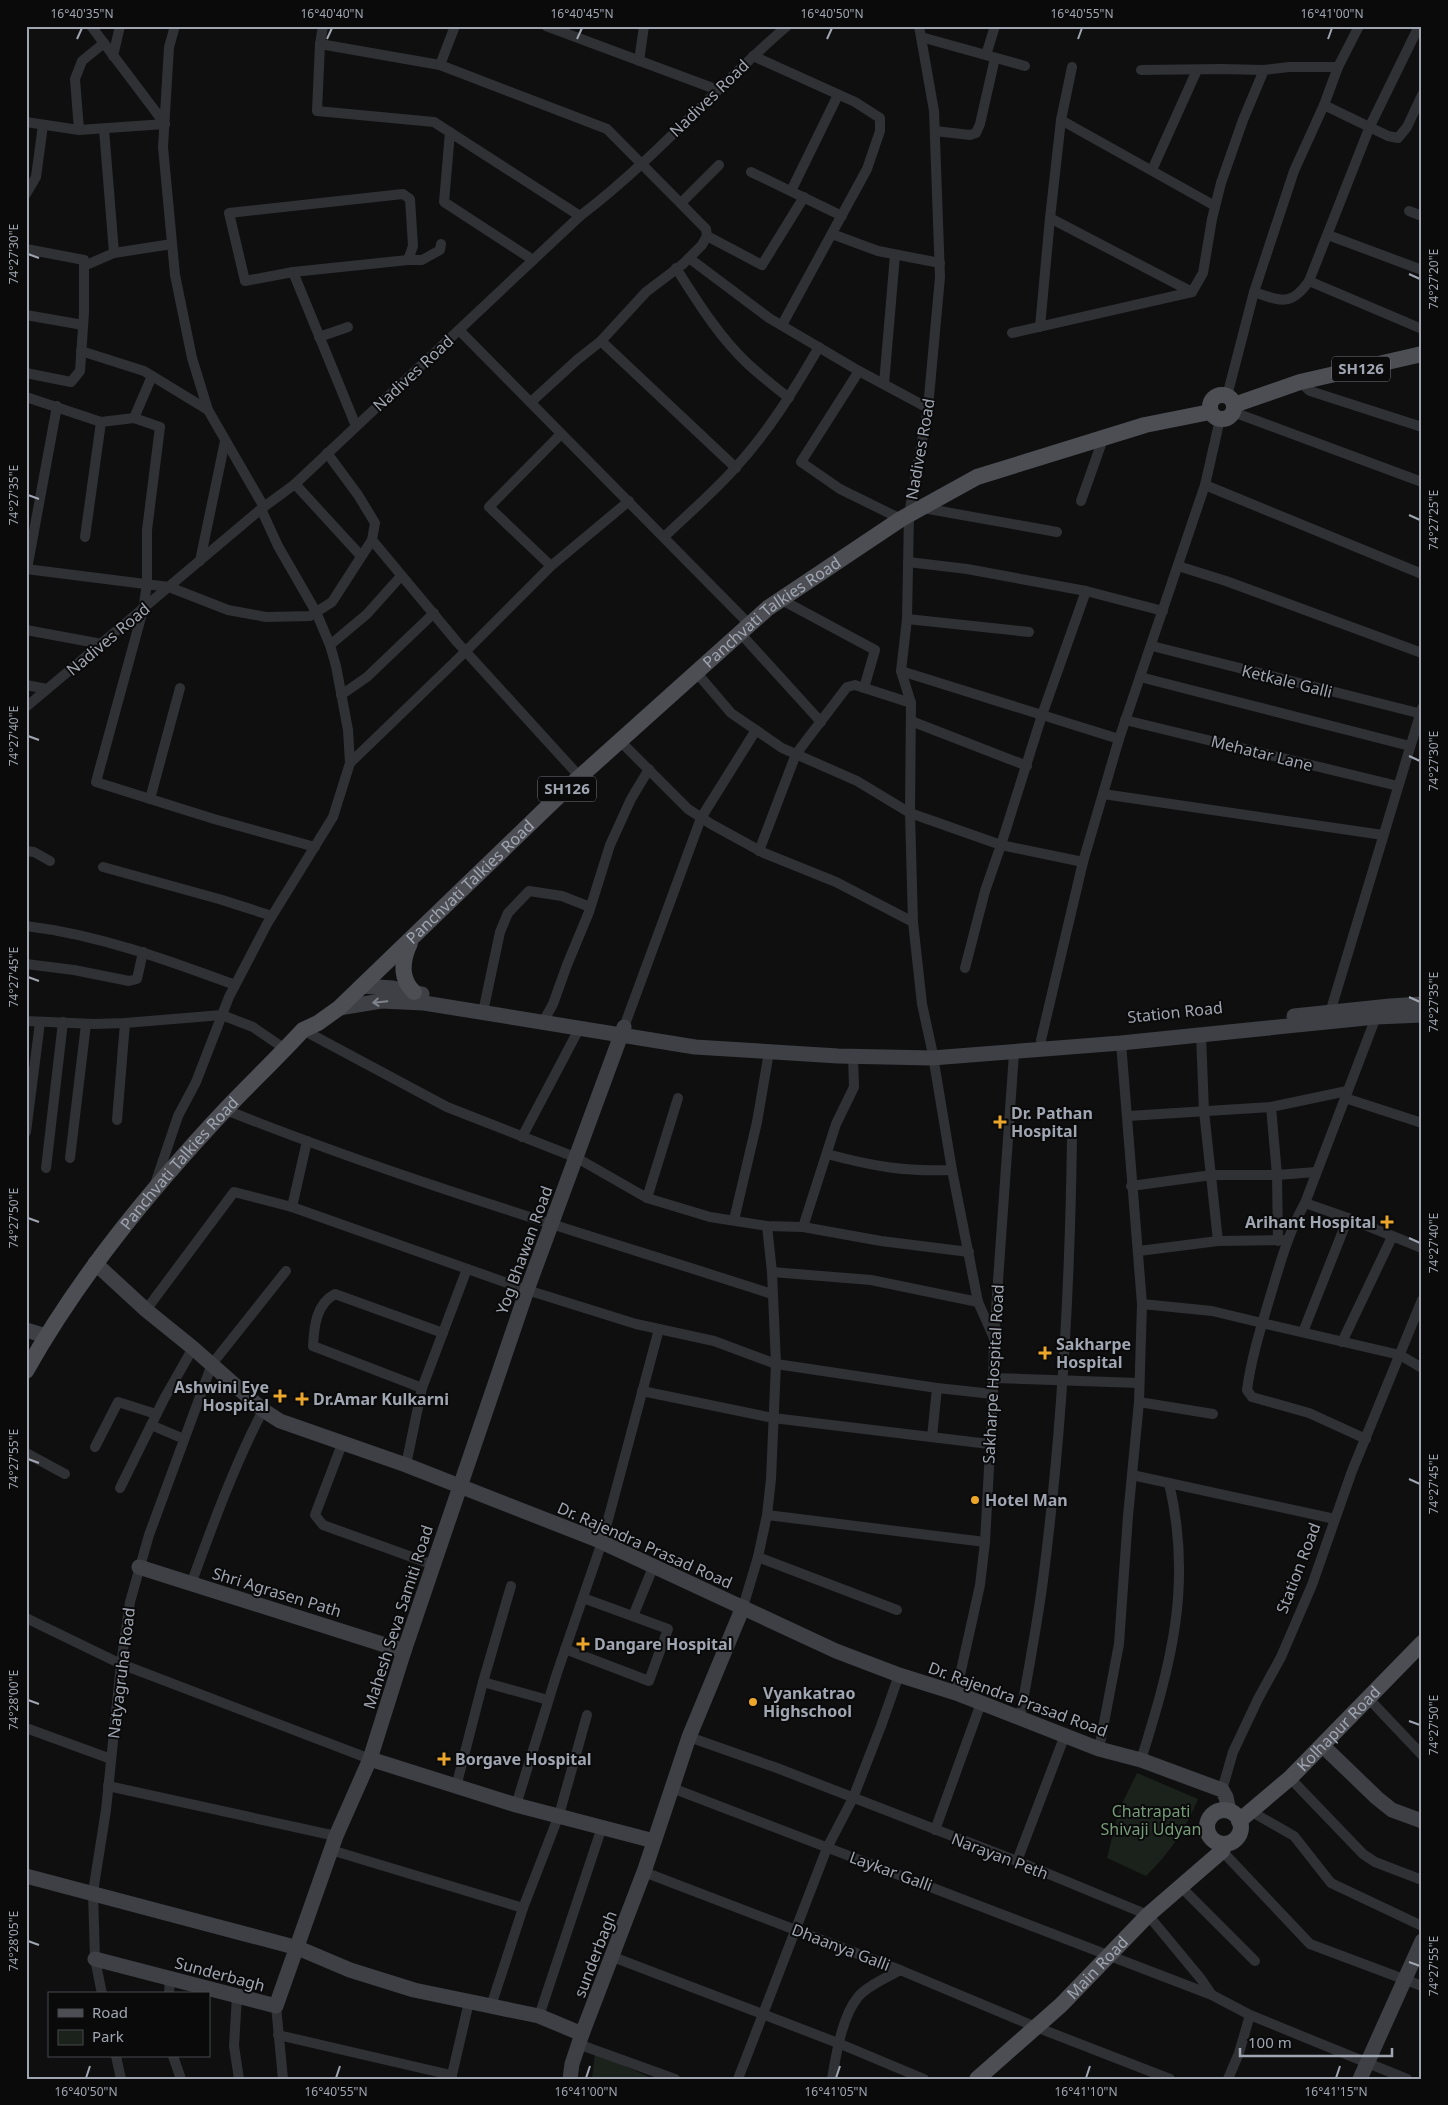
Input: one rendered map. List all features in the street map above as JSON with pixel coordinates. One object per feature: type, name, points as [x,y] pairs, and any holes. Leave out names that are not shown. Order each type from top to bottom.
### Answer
[{"type":"main road","name":"SH126","points":[[1300,382],[1422,354]]},
{"type":"main road","name":"Panchvati Talkies Road","points":[[46,1336],[95,1263],[153,1191],[226,1110],[303,1030],[318,1024],[339,1008],[580,777],[768,608],[910,514],[976,478],[1146,425],[1225,409],[1300,382]]},
{"type":"main road","points":[[413,937],[403,960],[403,972],[406,981],[414,992]]},
{"type":"main road","points":[[362,986],[393,988],[484,1008],[695,1047],[853,1056],[932,1054]]},
{"type":"main road","points":[[339,1008],[397,1001],[484,1008]]},
{"type":"main road","name":"Station Road","points":[[932,1054],[1003,1047],[1121,1043],[1201,1035],[1422,1004]]},
{"type":"main road","name":"Station Road","points":[[932,1054],[1014,1053],[1042,1045],[1231,1024],[1329,1017],[1422,1015]]},
{"type":"main road","points":[[545,1019],[579,1029],[655,1034],[738,1044],[932,1054]]},
{"type":"main road","name":"Yog Bhawan Road","points":[[460,1486],[528,1290],[622,1032]]},
{"type":"main road","name":"Dr. Rajendra Prasad Road","points":[[95,1263],[146,1310],[194,1348],[263,1410],[280,1421],[406,1465],[602,1542],[836,1651],[899,1675],[956,1693],[1098,1748],[1141,1760],[1222,1790]]},
{"type":"main road","points":[[26,1330],[46,1336]]},
{"type":"main road","name":"SH126","points":[[26,1371],[46,1336]]},
{"type":"main road","name":"Mahesh Seva Samiti Road","points":[[334,1843],[370,1759],[404,1650],[460,1486]]},
{"type":"main road","name":"Shri Agrasen Path","points":[[139,1567],[404,1650]]},
{"type":"main road","name":"sunderbagh","points":[[570,2079],[572,2064],[580,2039],[644,1872],[690,1737],[743,1607]]},
{"type":"main road","name":"Kolhapur Road","points":[[1240,1815],[1290,1778],[1422,1643]]},
{"type":"main road","points":[[1323,1746],[1392,1810],[1422,1821]]},
{"type":"main road","points":[[370,1759],[516,1805],[654,1841]]},
{"type":"main road","points":[[1222,1790],[1240,1815],[1239,1835],[1221,1850],[1211,1839],[1207,1825],[1211,1816],[1224,1810],[1240,1815]]},
{"type":"main road","name":"Sunderbagh","points":[[95,1959],[170,1986],[237,1996],[276,2006],[334,1843]]},
{"type":"main road","name":"Main Road","points":[[977,2079],[1061,2005],[1148,1915],[1221,1850]]},
{"type":"main road","points":[[26,1876],[93,1892],[298,1948],[350,1970],[423,1992],[539,2016],[580,2039]]},
{"type":"main road","points":[[1360,2079],[1422,1941]]},
{"type":"street","points":[[91,26],[165,124]]},
{"type":"street","points":[[113,56],[120,26]]},
{"type":"street","points":[[153,1191],[178,1116],[196,1082],[235,985],[272,916],[334,816],[350,763],[348,730],[330,645],[316,612],[278,546],[263,508],[208,410],[192,358],[176,275],[164,147],[169,47],[175,26]]},
{"type":"street","points":[[322,26],[317,111],[434,122],[580,216]]},
{"type":"street","points":[[440,64],[455,26]]},
{"type":"street","points":[[546,26],[718,90]]},
{"type":"street","points":[[639,61],[644,26]]},
{"type":"street","name":"Nadives Road","points":[[26,707],[263,508],[295,484],[580,216],[603,198],[753,56],[788,26]]},
{"type":"street","name":"Nadives Road","points":[[901,671],[907,619],[910,514],[928,408],[940,263],[934,111],[919,26]]},
{"type":"street","points":[[935,131],[970,135],[976,133],[980,124],[995,26]]},
{"type":"street","points":[[1042,1045],[1083,862],[1125,720],[1152,646],[1205,485],[1254,292],[1294,171],[1324,105],[1338,67],[1359,26]]},
{"type":"street","points":[[1254,292],[1284,301],[1295,298],[1309,281],[1370,126],[1419,26]]},
{"type":"street","points":[[921,37],[1025,66]]},
{"type":"street","points":[[79,130],[75,79],[82,61],[104,43]]},
{"type":"street","points":[[320,44],[440,64],[608,129],[706,229],[707,236],[702,245],[689,258],[646,292],[601,341],[576,360],[531,402]]},
{"type":"street","points":[[753,56],[854,102],[880,118],[880,131],[873,154],[842,216],[782,325]]},
{"type":"street","points":[[1040,327],[1061,120],[1072,67]]},
{"type":"street","points":[[1141,70],[1264,70],[1289,67],[1338,67]]},
{"type":"street","points":[[1152,170],[1197,70]]},
{"type":"street","points":[[1012,333],[1192,292],[1203,273],[1215,206],[1243,120],[1264,70]]},
{"type":"street","points":[[1324,105],[1388,136],[1398,138],[1406,127],[1422,94]]},
{"type":"street","points":[[791,191],[838,95]]},
{"type":"street","points":[[1061,120],[1215,206]]},
{"type":"street","points":[[26,122],[79,130],[165,124]]},
{"type":"street","points":[[26,194],[36,177],[43,124]]},
{"type":"street","points":[[104,129],[114,253]]},
{"type":"street","points":[[450,132],[444,202],[533,260]]},
{"type":"street","points":[[681,203],[719,165]]},
{"type":"street","points":[[751,172],[842,216]]},
{"type":"street","points":[[408,260],[413,246],[410,199],[403,194],[229,213],[245,281],[293,272],[422,260],[440,250],[441,244]]},
{"type":"street","points":[[707,236],[762,265],[804,197]]},
{"type":"street","points":[[1410,211],[1422,216]]},
{"type":"street","points":[[1050,218],[1192,292]]},
{"type":"street","points":[[832,234],[895,255],[940,263]]},
{"type":"street","points":[[1328,235],[1422,270]]},
{"type":"street","points":[[84,266],[114,253],[172,244]]},
{"type":"street","points":[[26,249],[84,260],[80,371],[71,382],[26,373]]},
{"type":"street","points":[[884,384],[895,255]]},
{"type":"street","points":[[689,258],[782,325],[859,371],[928,408]]},
{"type":"street","points":[[676,268],[697,302],[728,343],[747,363],[789,398]]},
{"type":"street","points":[[293,272],[356,426]]},
{"type":"street","points":[[1309,281],[1422,329]]},
{"type":"street","points":[[26,315],[83,325]]},
{"type":"street","points":[[319,337],[348,327]]},
{"type":"street","points":[[459,330],[664,537],[745,629],[821,722]]},
{"type":"street","points":[[601,341],[736,468]]},
{"type":"street","points":[[664,537],[736,468],[767,430],[789,398],[819,347]]},
{"type":"street","points":[[81,352],[144,371],[208,410]]},
{"type":"street","points":[[859,371],[801,462],[840,489],[910,514],[1057,532]]},
{"type":"street","points":[[134,418],[152,376]]},
{"type":"street","points":[[1300,382],[1310,391],[1422,427]]},
{"type":"street","points":[[26,397],[101,422],[134,418],[160,427],[147,530],[147,584],[143,610],[96,782],[315,848]]},
{"type":"street","points":[[57,406],[27,569],[169,587],[228,610],[266,617],[310,616],[332,602],[372,540],[374,523],[358,495],[327,453]]},
{"type":"street","points":[[1225,409],[1422,482]]},
{"type":"street","points":[[85,537],[101,422]]},
{"type":"street","points":[[551,566],[489,507],[561,434]]},
{"type":"street","points":[[1081,501],[1103,439]]},
{"type":"street","points":[[200,561],[225,441]]},
{"type":"street","points":[[295,484],[361,556]]},
{"type":"street","points":[[1205,485],[1422,574]]},
{"type":"street","points":[[350,763],[551,566],[629,501]]},
{"type":"street","points":[[372,540],[466,651],[580,777]]},
{"type":"street","points":[[908,562],[967,569],[1086,591],[1163,611]]},
{"type":"street","points":[[1178,566],[1226,581],[1422,653]]},
{"type":"street","points":[[330,645],[367,614],[401,576]]},
{"type":"street","points":[[965,968],[985,891],[1042,715],[1086,591]]},
{"type":"street","points":[[780,600],[875,650],[864,688]]},
{"type":"street","points":[[341,696],[367,677],[434,613]]},
{"type":"street","points":[[907,619],[1029,632]]},
{"type":"street","points":[[26,630],[102,644]]},
{"type":"street","name":"Ketkale Galli","points":[[1152,646],[1421,712]]},
{"type":"street","points":[[901,671],[1119,739]]},
{"type":"street","points":[[901,671],[911,704],[910,813],[913,922],[922,1004],[978,1302],[994,1338]]},
{"type":"street","points":[[696,672],[731,713],[782,748],[857,781],[910,813],[1001,845],[1083,862]]},
{"type":"street","points":[[1140,677],[1410,746]]},
{"type":"street","points":[[26,685],[48,689]]},
{"type":"street","points":[[760,851],[796,754],[847,687],[855,685],[911,704]]},
{"type":"street","points":[[150,799],[180,688]]},
{"type":"street","points":[[1329,1017],[1382,835],[1421,712]]},
{"type":"street","name":"Mehatar Lane","points":[[1125,720],[1398,786]]},
{"type":"street","points":[[911,721],[1027,766]]},
{"type":"street","points":[[622,1032],[701,818],[756,730]]},
{"type":"street","points":[[620,741],[688,809],[701,818],[760,851],[836,882],[913,922]]},
{"type":"street","points":[[545,1019],[553,1004],[590,907],[610,845],[631,799],[649,769]]},
{"type":"street","points":[[1103,794],[1382,835]]},
{"type":"street","points":[[26,851],[34,852],[50,861]]},
{"type":"street","points":[[103,867],[219,899],[272,916]]},
{"type":"street","points":[[484,1008],[500,932],[505,919],[508,912],[529,891],[562,896],[590,907]]},
{"type":"street","points":[[26,926],[115,943],[235,985]]},
{"type":"street","points":[[26,964],[74,970],[129,981],[137,979],[143,952]]},
{"type":"street","points":[[26,1021],[86,1024],[125,1023],[222,1015],[253,1027],[285,1049]]},
{"type":"street","points":[[1366,1439],[1309,1413],[1252,1397],[1248,1394],[1248,1386],[1283,1240],[1305,1203],[1376,1016]]},
{"type":"street","points":[[26,1132],[40,1022]]},
{"type":"street","points":[[46,1168],[63,1022]]},
{"type":"street","points":[[117,1120],[125,1023]]},
{"type":"street","points":[[70,1158],[86,1024]]},
{"type":"street","points":[[522,1137],[579,1029]]},
{"type":"street","points":[[303,1030],[447,1107],[577,1158],[647,1198],[710,1217],[767,1226],[803,1227],[881,1241],[969,1252]]},
{"type":"street","points":[[1201,1035],[1204,1111],[1218,1240]]},
{"type":"street","points":[[1098,1748],[1119,1644],[1139,1402],[1142,1304],[1139,1251],[1131,1186],[1128,1116],[1121,1043]]},
{"type":"street","points":[[734,1220],[757,1122],[768,1052]]},
{"type":"street","name":"Sakharpe Hospital Road","points":[[956,1693],[980,1585],[985,1542],[989,1444],[994,1394],[994,1338],[1014,1053]]},
{"type":"street","points":[[803,1227],[836,1124],[854,1087],[853,1056]]},
{"type":"street","points":[[1128,1116],[1270,1107],[1346,1095],[1422,1123]]},
{"type":"street","points":[[647,1198],[678,1098]]},
{"type":"street","points":[[1270,1107],[1283,1240]]},
{"type":"street","points":[[226,1110],[307,1141],[552,1226],[772,1294]]},
{"type":"street","points":[[1020,1718],[1043,1582],[1063,1381],[1072,1138]]},
{"type":"street","points":[[292,1208],[307,1141]]},
{"type":"street","points":[[827,1154],[892,1169],[923,1172],[952,1170]]},
{"type":"street","points":[[1131,1186],[1212,1175],[1276,1175],[1316,1172]]},
{"type":"street","points":[[146,1310],[234,1192],[292,1208],[528,1290],[627,1321],[714,1341],[776,1364],[937,1388],[994,1394]]},
{"type":"street","points":[[1305,1203],[1422,1248]]},
{"type":"street","points":[[1303,1332],[1348,1218]]},
{"type":"street","points":[[743,1607],[758,1557],[767,1514],[776,1364],[772,1272],[767,1226]]},
{"type":"street","points":[[1342,1342],[1392,1237]]},
{"type":"street","points":[[1139,1251],[1218,1240],[1283,1240]]},
{"type":"street","points":[[406,1465],[422,1388],[467,1268]]},
{"type":"street","name":"Natyagruha Road","points":[[102,1992],[95,1959],[93,1892],[106,1810],[121,1664],[130,1602],[149,1535],[212,1364],[286,1271]]},
{"type":"street","points":[[772,1272],[871,1280],[978,1302]]},
{"type":"street","points":[[422,1388],[313,1346],[318,1312],[327,1298],[334,1294],[443,1333]]},
{"type":"street","name":"Station Road","points":[[1222,1790],[1234,1752],[1258,1699],[1281,1657],[1312,1585],[1335,1519],[1422,1300]]},
{"type":"street","points":[[1142,1304],[1212,1312],[1303,1332],[1400,1356],[1422,1368]]},
{"type":"street","points":[[516,1805],[548,1700],[602,1542],[659,1329]]},
{"type":"street","points":[[120,1488],[156,1414],[194,1348]]},
{"type":"street","points":[[994,1378],[1139,1383]]},
{"type":"street","points":[[932,1437],[937,1388]]},
{"type":"street","points":[[642,1391],[773,1418],[989,1444]]},
{"type":"street","points":[[95,1448],[118,1402],[156,1414]]},
{"type":"street","points":[[1139,1402],[1213,1414]]},
{"type":"street","points":[[191,1584],[242,1450],[263,1410]]},
{"type":"street","points":[[151,1425],[184,1439]]},
{"type":"street","points":[[342,1444],[315,1515],[323,1525],[434,1565]]},
{"type":"street","points":[[26,1453],[65,1474]]},
{"type":"street","points":[[1132,1475],[1335,1519]]},
{"type":"street","points":[[1141,1760],[1169,1664],[1178,1613],[1180,1548],[1175,1509],[1169,1483]]},
{"type":"street","points":[[767,1514],[985,1542]]},
{"type":"street","points":[[758,1557],[897,1610]]},
{"type":"street","points":[[633,1616],[654,1566]]},
{"type":"street","points":[[456,1787],[483,1682],[511,1586]]},
{"type":"street","points":[[565,1649],[649,1681],[668,1629],[583,1598]]},
{"type":"street","points":[[26,1618],[121,1664],[370,1759]]},
{"type":"street","points":[[738,2079],[827,1848],[853,1798],[882,1726],[899,1675]]},
{"type":"street","points":[[483,1682],[548,1700]]},
{"type":"street","points":[[1368,1699],[1422,1755]]},
{"type":"street","points":[[935,1830],[981,1703]]},
{"type":"street","points":[[490,2006],[522,1908],[558,1815],[586,1715]]},
{"type":"street","points":[[26,1728],[111,1759]]},
{"type":"street","points":[[1017,1861],[1066,1736]]},
{"type":"street","name":"Narayan Peth","points":[[690,1737],[1017,1861],[1148,1915]]},
{"type":"street","points":[[1290,1778],[1363,1854],[1375,1862],[1422,1880]]},
{"type":"street","points":[[108,1786],[334,1843],[522,1908]]},
{"type":"street","name":"Laykar Galli","points":[[672,1788],[827,1848],[911,1878],[1212,1995],[1250,2016],[1407,2079]]},
{"type":"street","points":[[1240,1815],[1294,1836],[1331,1883],[1422,1926]]},
{"type":"street","points":[[539,2016],[602,1826]]},
{"type":"street","points":[[1221,1850],[1310,1944],[1422,1986]]},
{"type":"street","name":"Dhaanya Galli","points":[[644,1872],[900,1970],[1036,2027],[1170,2079]]},
{"type":"street","points":[[1181,1887],[1255,1961]]},
{"type":"street","points":[[1148,1915],[1212,1995]]},
{"type":"street","points":[[613,1957],[838,2043],[924,2079]]},
{"type":"street","points":[[832,2079],[838,2043],[853,2004],[858,1997],[900,1970]]},
{"type":"street","points":[[237,1996],[234,2046],[239,2079]]},
{"type":"street","points":[[278,2035],[451,2077],[469,2002]]},
{"type":"street","points":[[276,2006],[283,2079]]},
{"type":"street","points":[[1228,2079],[1239,2053],[1250,2016]]},
{"type":"street","points":[[580,2039],[675,2079]]},
{"type":"street","points":[[116,2058],[121,2079]]},
{"type":"street","points":[[174,2058],[181,2079]]},
{"type":"green space","name":"Chatrapati Shivaji Udyan","points":[[1137,1773],[1198,1799],[1188,1821],[1176,1840],[1146,1876],[1107,1858],[1119,1810]]},
{"type":"green space","points":[[595,2053],[654,2079],[592,2079]]},
{"type":"place","name":"Dr. Pathan Hospital","points":[[1000,1122]]},
{"type":"place","name":"Arihant Hospital","points":[[1387,1222]]},
{"type":"place","name":"Sakharpe Hospital","points":[[1045,1353]]},
{"type":"place","name":"Ashwini Eye Hospital","points":[[280,1396]]},
{"type":"place","name":"Dr.Amar Kulkarni","points":[[302,1399]]},
{"type":"place","name":"Hotel Man","points":[[975,1500]]},
{"type":"place","name":"Dangare Hospital","points":[[583,1644]]},
{"type":"place","name":"Vyankatrao Highschool","points":[[753,1702]]},
{"type":"place","name":"Borgave Hospital","points":[[444,1759]]}]
